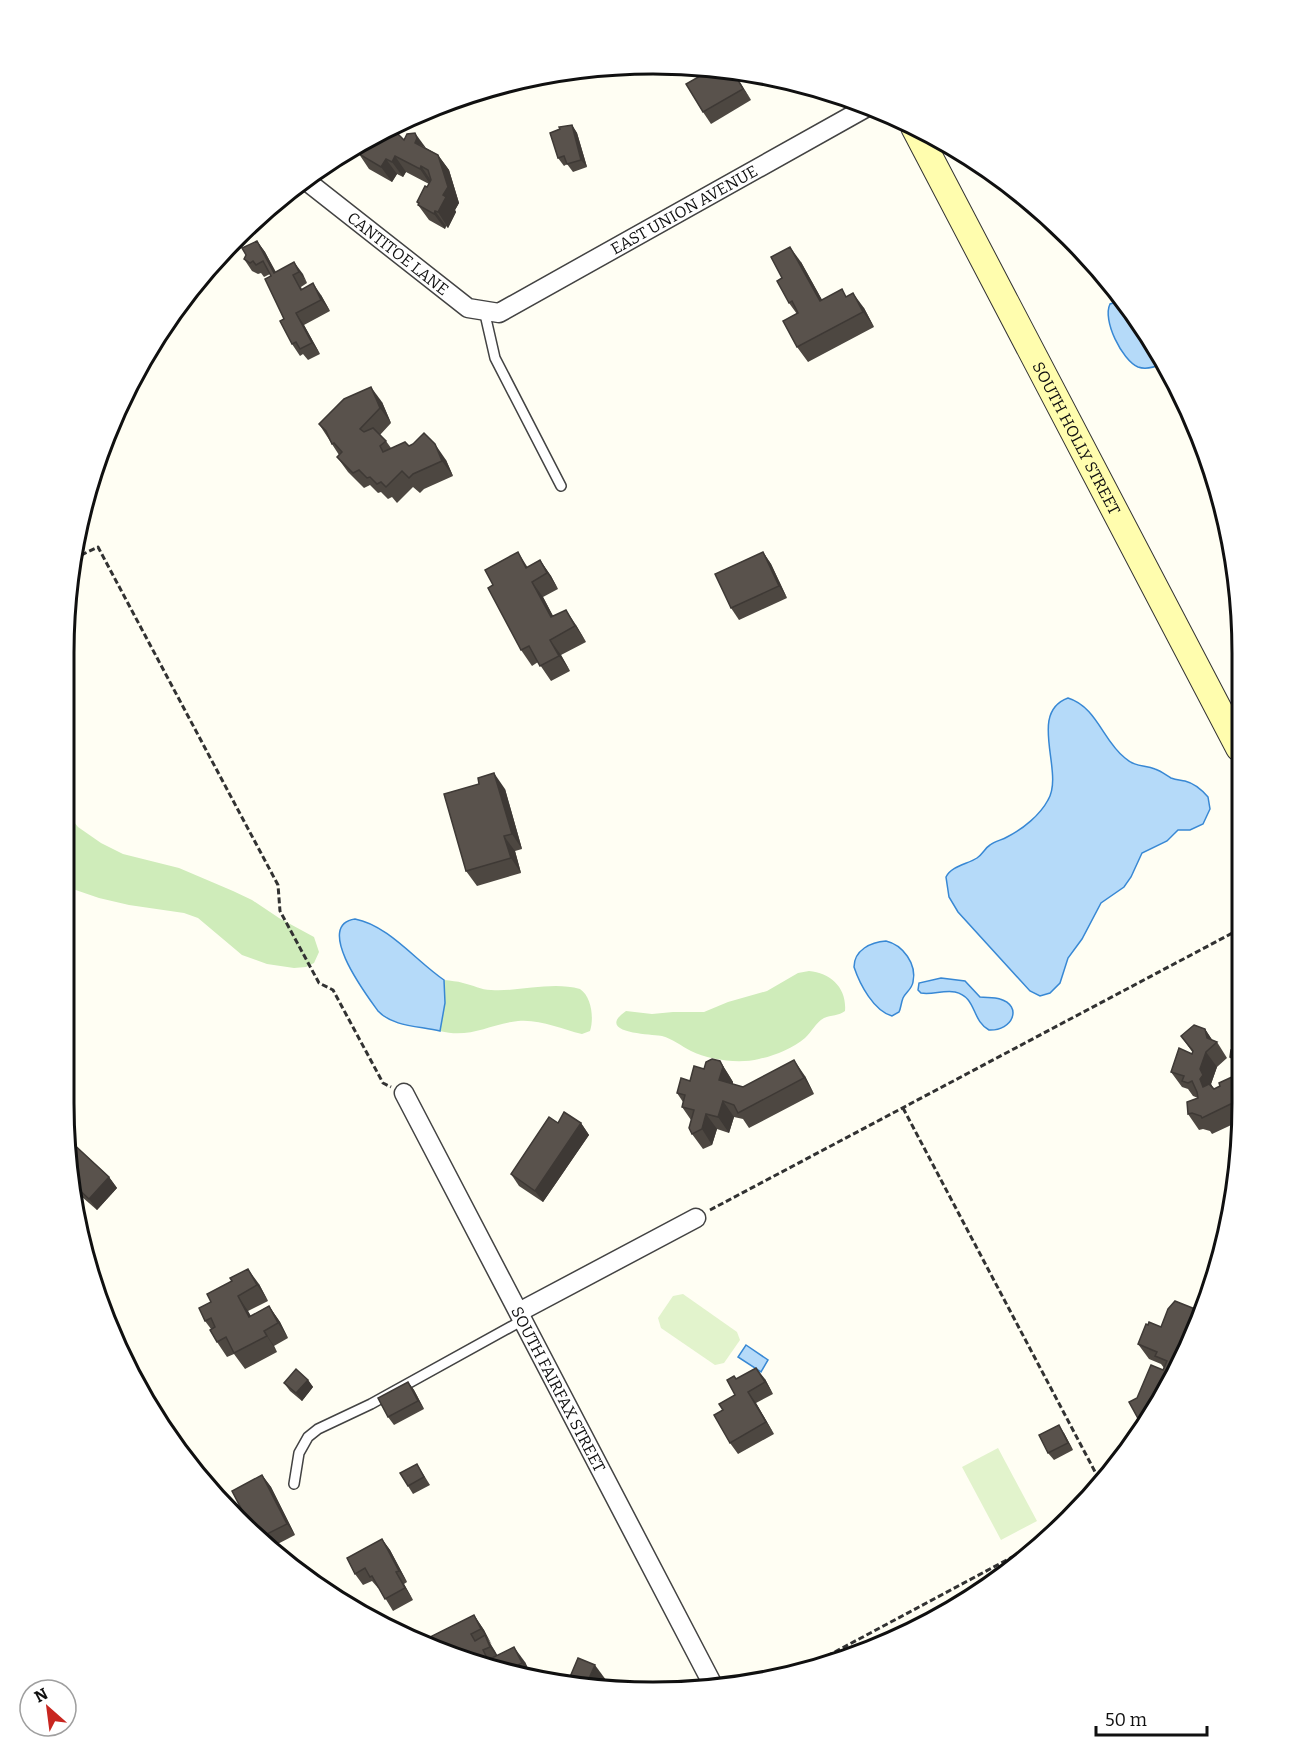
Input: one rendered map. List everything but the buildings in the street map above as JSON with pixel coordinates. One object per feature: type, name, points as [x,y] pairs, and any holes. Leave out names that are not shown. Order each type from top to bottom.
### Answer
[{"type":"street","name":"EAST UNION AVENUE","points":[[491,311],[859,112]]},
{"type":"street","name":"SOUTH HOLLY STREET","points":[[920,139],[1232,735]]},
{"type":"street","name":"CANTITOE LANE","points":[[311,185],[468,308],[491,311]]},
{"type":"street","name":"SOUTH FAIRFAX STREET","points":[[404,1093],[710,1679]]},
{"type":"street","points":[[521,1316],[696,1218]]},
{"type":"lane","points":[[491,311],[495,358],[561,486]]},
{"type":"lane","points":[[294,1484],[299,1454],[308,1437],[318,1429],[371,1404],[521,1316]]},
{"type":"path","points":[[82,555],[98,547],[278,885],[280,911],[317,980],[333,990],[383,1083],[404,1093]]},
{"type":"path","points":[[696,1218],[1232,933]]},
{"type":"path","points":[[903,1108],[1097,1475]]},
{"type":"path","points":[[835,1653],[1014,1556]]},
{"type":"green space","points":[[74,822],[101,843],[123,854],[179,868],[252,900],[314,937],[319,952],[314,963],[306,967],[294,968],[267,964],[242,955],[198,918],[184,913],[99,898],[74,889]]},
{"type":"green space","points":[[809,971],[831,978],[836,983],[843,995],[845,1011],[824,1018],[800,1042],[765,1058],[742,1061],[715,1059],[691,1051],[666,1037],[629,1031],[617,1024],[618,1019],[626,1011],[652,1014],[704,1012],[728,1002],[767,991],[798,973]]},
{"type":"green space","points":[[444,980],[461,982],[487,990],[547,986],[580,989],[587,997],[591,1008],[590,1031],[582,1034],[542,1023],[518,1021],[470,1032],[440,1031],[445,1003]]},
{"type":"green space","points":[[683,1294],[737,1332],[740,1340],[724,1363],[715,1365],[661,1328],[658,1318],[673,1296]]},
{"type":"green space","points":[[998,1448],[1037,1521],[1001,1540],[962,1467]]},
{"type":"water","points":[[1115,303],[1156,366],[1141,368],[1126,356],[1111,329],[1108,311],[1110,304]]},
{"type":"water","points":[[1068,698],[1078,702],[1093,716],[1117,751],[1125,758],[1136,764],[1155,769],[1171,778],[1194,785],[1208,797],[1210,809],[1203,824],[1190,830],[1178,830],[1167,841],[1142,853],[1124,887],[1101,903],[1082,939],[1068,958],[1060,983],[1050,993],[1040,996],[1030,991],[958,912],[949,897],[946,877],[956,868],[977,858],[992,844],[1025,826],[1045,806],[1052,788],[1053,774],[1048,729],[1050,716],[1056,706]]},
{"type":"water","points":[[355,919],[391,936],[444,980],[445,1003],[440,1031],[399,1023],[378,1011],[355,977],[341,947],[339,934],[344,924]]},
{"type":"water","points":[[886,941],[903,951],[911,962],[914,975],[899,1012],[892,1016],[879,1009],[874,1003],[860,982],[854,967],[857,956],[864,948]]},
{"type":"water","points":[[941,978],[965,981],[980,997],[998,998],[1007,1002],[1013,1012],[1012,1018],[1004,1027],[989,1030],[979,1021],[971,1004],[962,995],[955,992],[921,993],[918,990],[919,983]]},
{"type":"water","points":[[746,1345],[768,1360],[761,1372],[738,1357]]}]
